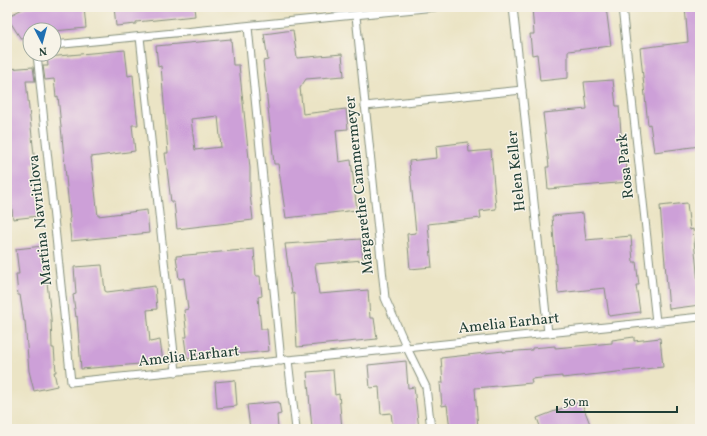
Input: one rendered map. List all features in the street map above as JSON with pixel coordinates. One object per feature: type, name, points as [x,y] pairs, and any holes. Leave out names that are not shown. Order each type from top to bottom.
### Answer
[{"type":"lane","points":[[62,45],[435,7]]},
{"type":"lane","name":"Helen Keller","points":[[513,7],[548,333]]},
{"type":"lane","name":"Rosa Park","points":[[622,7],[656,322]]},
{"type":"lane","name":"Margarethe Cammermeyer","points":[[356,16],[385,298],[407,348]]},
{"type":"lane","points":[[248,27],[285,360],[296,429]]},
{"type":"lane","points":[[140,37],[176,372]]},
{"type":"lane","name":"Martina Navritilova","points":[[38,62],[71,382]]},
{"type":"lane","points":[[365,106],[522,90]]},
{"type":"lane","name":"Amelia Earhart","points":[[71,382],[700,317]]},
{"type":"lane","points":[[407,348],[426,387],[431,429]]},
{"type":"building","points":[[26,7],[84,7],[86,28],[62,30],[62,22],[22,22],[21,39],[7,17]]},
{"type":"building","points":[[114,7],[194,7],[195,16],[136,22],[136,24],[116,26]]},
{"type":"building","points":[[532,7],[606,7],[611,46],[568,51],[568,78],[540,81],[537,54],[532,55],[530,34],[534,34]]},
{"type":"building","points":[[685,7],[700,7],[700,146],[654,152],[650,124],[648,125],[640,48],[688,42]]},
{"type":"building","points":[[293,30],[297,58],[342,54],[344,76],[306,79],[300,88],[303,114],[346,109],[348,129],[336,130],[339,162],[351,160],[357,210],[286,218],[278,164],[274,164],[263,61],[268,60],[264,34]]},
{"type":"building","points":[[231,39],[233,65],[239,65],[250,168],[250,194],[253,220],[177,229],[174,202],[171,202],[165,153],[168,153],[161,66],[158,67],[156,46]],"holes":[[[218,116],[221,147],[195,150],[191,119]]]},
{"type":"building","points":[[125,50],[128,76],[133,75],[138,125],[132,125],[135,151],[91,157],[98,216],[147,210],[149,233],[71,241],[58,96],[56,97],[54,79],[45,80],[43,66],[48,66],[48,62],[62,62],[62,56]]},
{"type":"building","points":[[33,67],[35,81],[26,81],[35,164],[32,164],[39,216],[13,219],[7,164],[7,69]]},
{"type":"building","points":[[613,80],[616,106],[619,106],[623,160],[626,160],[628,182],[548,189],[546,167],[549,167],[543,113],[587,109],[584,82]]},
{"type":"building","points":[[468,142],[469,152],[491,150],[496,209],[480,211],[481,218],[428,224],[432,267],[410,269],[407,234],[416,233],[409,161],[437,158],[436,146]]},
{"type":"building","points":[[687,203],[690,230],[693,229],[700,305],[669,309],[660,206]]},
{"type":"building","points":[[583,213],[586,240],[631,236],[633,262],[636,262],[639,285],[636,285],[640,312],[609,316],[605,288],[558,293],[552,216]]},
{"type":"building","points":[[361,239],[363,260],[315,264],[319,294],[368,290],[370,318],[374,318],[377,339],[297,347],[294,293],[292,294],[285,244]]},
{"type":"building","points":[[43,246],[51,318],[52,348],[54,348],[56,372],[54,372],[57,386],[34,391],[29,371],[25,321],[20,295],[18,295],[16,274],[19,274],[16,249]]},
{"type":"building","points":[[254,249],[256,276],[260,276],[262,296],[258,297],[261,329],[267,329],[269,351],[187,359],[184,337],[187,337],[184,310],[188,309],[184,278],[179,279],[176,256]]},
{"type":"building","points":[[102,265],[105,291],[107,292],[155,286],[157,309],[147,310],[150,342],[160,340],[163,362],[81,369],[77,316],[76,317],[73,295],[76,294],[74,267]]},
{"type":"building","points":[[634,337],[634,341],[660,338],[663,367],[562,378],[562,376],[531,379],[532,383],[475,388],[478,429],[450,429],[447,405],[442,406],[440,383],[443,383],[441,358],[503,351],[532,350],[532,348],[555,346],[555,348],[612,343],[612,340]]},
{"type":"building","points":[[406,361],[408,388],[414,387],[419,429],[393,429],[391,413],[381,414],[379,387],[370,388],[368,365]]},
{"type":"building","points":[[333,370],[335,395],[339,394],[342,429],[312,429],[307,372]]},
{"type":"building","points":[[235,380],[237,406],[217,408],[215,382]]},
{"type":"building","points":[[581,401],[592,429],[541,429],[537,418]]},
{"type":"building","points":[[279,402],[281,414],[277,415],[278,429],[250,429],[247,405]]}]
